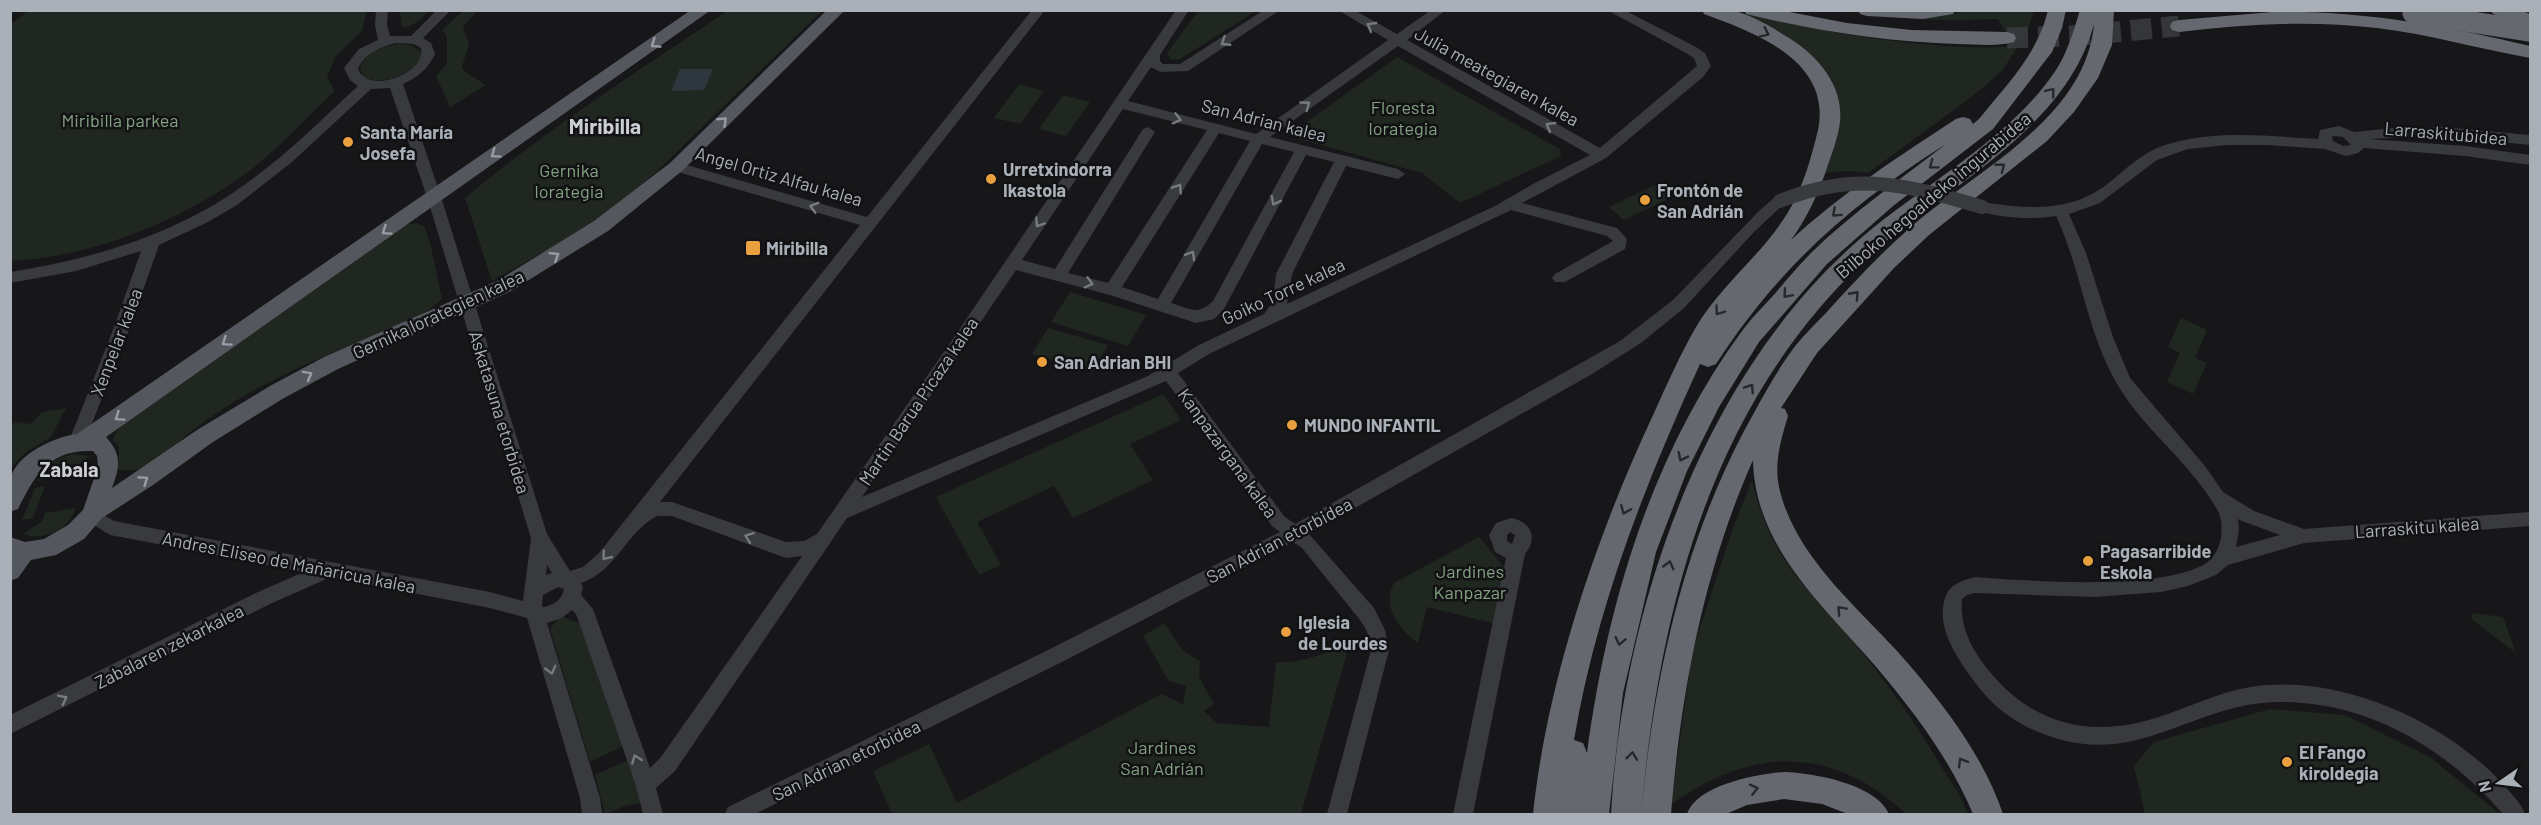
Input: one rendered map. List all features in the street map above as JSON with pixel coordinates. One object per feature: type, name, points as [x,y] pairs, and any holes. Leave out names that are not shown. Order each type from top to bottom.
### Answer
[{"type":"highway","points":[[1548,814],[1566,705],[1613,542],[1656,437],[1710,323],[1730,296],[1776,245],[1801,210],[1822,151],[1830,120],[1824,82],[1801,54],[1787,44],[1711,10]]},
{"type":"highway","points":[[1753,10],[1813,23],[1897,35],[2004,33],[1895,25],[1798,10]]},
{"type":"highway","points":[[1868,10],[1923,13],[1946,10]]},
{"type":"highway","points":[[1656,437],[1725,332],[1796,249],[1862,190],[1964,123],[2020,81],[2042,52],[2053,28],[2057,10]]},
{"type":"highway","name":"Bilboko hegoaldeko ingurabidea","points":[[1626,814],[1639,699],[1671,558],[1710,463],[1740,403],[1772,353],[1809,306],[1851,260],[1902,216],[1992,147],[2051,93],[2078,52],[2086,29],[2089,10]]},
{"type":"highway","points":[[1656,814],[1666,709],[1692,588],[1725,496],[1764,415],[1802,355],[1894,254],[2056,120],[2071,104],[2093,73],[2099,59],[2106,28],[2105,10]]},
{"type":"highway","points":[[2117,10],[2117,30]]},
{"type":"highway","points":[[2099,59],[2111,44],[2122,10]]},
{"type":"highway","points":[[2175,21],[2207,10]]},
{"type":"highway","points":[[2175,21],[2264,10]]},
{"type":"highway","points":[[2377,10],[2494,24],[2530,35]]},
{"type":"highway","points":[[2447,10],[2530,35]]},
{"type":"highway","points":[[2461,10],[2530,35]]},
{"type":"highway","points":[[2500,10],[2530,20]]},
{"type":"highway","points":[[2520,10],[2530,14]]},
{"type":"highway","points":[[2175,21],[2259,18],[2346,19],[2430,30],[2530,52]]},
{"type":"highway","points":[[2175,21],[2354,30],[2440,42],[2530,63]]},
{"type":"highway","name":"Bilboko hegoaldeko ingurabidea","points":[[1594,814],[1609,693],[1643,552],[1675,471],[1709,402],[1751,336],[1819,258],[1886,201],[1986,124],[2020,81]]},
{"type":"highway","points":[[1802,355],[1803,360],[1767,438],[1766,482],[1780,527],[1809,574],[1889,662],[1926,709],[1966,768],[1988,814]]},
{"type":"highway","points":[[1567,814],[1591,613]]},
{"type":"highway","points":[[1702,814],[1742,792],[1767,786],[1795,785],[1822,790],[1845,798],[1874,814]]},
{"type":"main road","points":[[80,441],[703,10]]},
{"type":"main road","name":"Gernika lorategien kalea","points":[[17,549],[48,548],[59,543],[76,532],[93,513],[205,436],[277,392],[332,363],[467,304],[580,240],[627,207],[676,167],[837,10]]},
{"type":"main road","points":[[13,492],[40,457],[62,444],[80,441],[99,443],[107,453],[109,467],[93,513]]},
{"type":"main road","points":[[10,571],[17,549]]},
{"type":"street","points":[[382,10],[381,25],[385,41]]},
{"type":"street","points":[[415,39],[444,10]]},
{"type":"street","points":[[568,586],[550,580],[535,603],[546,616],[555,612],[568,586],[600,564],[1039,10]]},
{"type":"street","name":"Martin Barua Picaza kalea","points":[[645,783],[651,781],[668,764],[1020,260],[1137,75],[1183,10]]},
{"type":"street","points":[[1137,75],[1160,68],[1183,68],[1274,10]]},
{"type":"street","name":"Julia meategiaren kalea","points":[[1344,10],[1600,155]]},
{"type":"street","points":[[1162,306],[1258,139],[1440,10]]},
{"type":"street","name":"Goiko Torre kalea","points":[[842,513],[1169,373],[1203,350],[1510,205],[1538,187],[1600,155],[1702,71],[1704,61],[1700,56],[1613,10]]},
{"type":"street","points":[[415,39],[429,48],[430,55],[426,63],[408,77],[395,82],[368,84],[352,76],[351,68],[362,53],[385,41],[415,39]]},
{"type":"street","points":[[1153,53],[1154,63],[1160,68]]},
{"type":"street","name":"Askatasuna etorbidea","points":[[395,82],[434,197],[539,536],[584,609],[645,783],[653,814]]},
{"type":"street","points":[[10,278],[81,265],[152,242],[217,210],[285,162],[368,84]]},
{"type":"street","name":"San Adrian kalea","points":[[1120,104],[1398,174]]},
{"type":"street","points":[[1112,290],[1215,129]]},
{"type":"street","points":[[1059,275],[1148,132]]},
{"type":"street","points":[[2224,558],[2230,532],[2228,514],[2188,457],[2122,380],[2109,349],[2076,243],[2061,212],[2083,205],[2107,192],[2134,168],[2169,149],[2195,143],[2241,141],[2328,144],[2348,151],[2355,150],[2355,140],[2406,133],[2469,133],[2530,140]]},
{"type":"street","name":"Larraskitubidea","points":[[2355,140],[2530,160]]},
{"type":"street","points":[[1020,260],[1059,275],[1196,317],[1208,315],[1219,304],[1302,150]]},
{"type":"street","points":[[1270,318],[1280,307],[1285,290],[1284,274],[1342,160]]},
{"type":"street","name":"Angel Ortiz Alfau kalea","points":[[676,167],[870,223]]},
{"type":"street","name":"San Adrian etorbidea","points":[[736,814],[1046,661],[1293,534],[1446,450],[1623,348],[1663,318],[1741,234],[1780,201],[1797,192],[1818,186],[1861,181],[1916,189],[1982,207],[2026,213],[2061,212]]},
{"type":"street","points":[[1510,205],[1612,232],[1620,239],[1620,245],[1560,278]]},
{"type":"street","name":"Xenpelar kalea","points":[[80,441],[152,242]]},
{"type":"street","points":[[1285,290],[1297,296],[1320,295]]},
{"type":"street","name":"Kanpazargana kalea","points":[[1169,373],[1278,521],[1308,543],[1368,614],[1376,630],[1380,650],[1337,814]]},
{"type":"street","points":[[664,483],[661,497],[663,503],[672,510]]},
{"type":"street","points":[[2215,493],[2274,536]]},
{"type":"street","points":[[635,520],[655,509],[672,510],[786,550],[807,548],[824,539]]},
{"type":"street","name":"Andres Eliseo de Mañaricua kalea","points":[[93,513],[110,528],[490,600],[535,603]]},
{"type":"street","name":"Larraskitu kalea","points":[[2515,814],[2495,790],[2465,761],[2427,736],[2375,711],[2316,696],[2254,694],[2145,730],[2099,738],[2066,734],[2036,724],[2016,711],[1993,690],[1967,653],[1952,619],[1953,596],[1962,588],[1975,585],[2078,590],[2144,586],[2194,576],[2211,570],[2224,558],[2274,536],[2304,536],[2530,519]]},
{"type":"street","points":[[2230,532],[2274,536]]},
{"type":"street","name":"Askatasuna etorbidea","points":[[539,536],[535,603],[590,798],[592,814]]},
{"type":"street","points":[[786,550],[791,563],[792,585]]},
{"type":"street","points":[[1463,814],[1517,550]]},
{"type":"street","points":[[264,598],[280,585],[283,574],[277,560]]},
{"type":"street","name":"Zabalaren zekarkalea","points":[[10,725],[264,598],[329,570]]},
{"type":"green space","points":[[400,10],[429,11],[413,24],[402,27]]},
{"type":"green space","name":"Miribilla parkea","points":[[28,11],[367,11],[362,31],[336,56],[327,77],[335,91],[244,175],[191,208],[133,234],[72,252],[11,261],[11,24]]},
{"type":"green space","points":[[463,11],[477,11],[463,27],[469,44],[462,67],[464,71],[486,85],[450,107],[436,76],[447,63],[447,36],[442,30]]},
{"type":"green space","name":"Gernika lorategia","points":[[727,11],[822,11],[655,173],[603,219],[492,281],[465,198],[560,124]]},
{"type":"green space","points":[[1198,11],[1256,11],[1180,59],[1171,60],[1167,53]]},
{"type":"green space","points":[[1721,11],[1733,11],[1883,40],[1983,48],[2013,46],[1998,19],[1920,19],[1882,16],[1843,11],[1867,14],[1950,14],[1968,11],[2034,11],[2027,32],[2002,71],[1974,95],[1868,173],[1849,171],[1820,173],[1836,108],[1834,84],[1824,69],[1793,44]]},
{"type":"green space","points":[[402,44],[412,46],[421,52],[422,58],[409,70],[395,78],[371,80],[363,77],[360,67],[367,57],[384,47]]},
{"type":"green space","name":"Floresta lorategia","points":[[1397,57],[1560,149],[1561,156],[1460,203],[1422,173],[1299,139],[1297,129]]},
{"type":"green space","points":[[1019,84],[1044,91],[1020,124],[994,118]]},
{"type":"green space","points":[[1063,95],[1090,102],[1066,136],[1039,129]]},
{"type":"green space","name":"Frontón de San Adrián","points":[[1657,184],[1672,197],[1624,220],[1609,207]]},
{"type":"green space","points":[[416,223],[424,226],[430,242],[442,299],[432,308],[404,324],[273,380],[221,410],[147,466],[138,469],[118,469],[119,447],[113,441],[115,434],[123,424],[404,225]]},
{"type":"green space","points":[[1070,292],[1146,315],[1128,346],[1051,322]]},
{"type":"green space","points":[[2181,318],[2207,330],[2195,358],[2207,363],[2193,394],[2167,382],[2180,353],[2168,347]]},
{"type":"green space","points":[[1048,328],[1108,345],[1092,372],[1032,354]]},
{"type":"green space","points":[[1163,394],[1181,420],[1130,444],[1153,480],[1073,518],[1054,486],[977,522],[1001,565],[979,575],[936,497]]},
{"type":"green space","points":[[66,408],[51,437],[26,452],[11,467],[11,427],[15,422],[31,424],[42,412]]},
{"type":"green space","points":[[72,454],[90,456],[75,467],[71,475],[37,481],[46,467]]},
{"type":"green space","points":[[1752,480],[1765,521],[1783,558],[1893,692],[1955,788],[1968,814],[1906,814],[1878,791],[1850,775],[1820,765],[1791,762],[1761,764],[1731,772],[1701,786],[1671,805],[1692,652],[1733,528]]},
{"type":"green space","points":[[45,486],[33,518],[22,520],[35,488]]},
{"type":"green space","points":[[76,508],[68,522],[55,532],[39,536],[23,534],[42,521],[45,513]]},
{"type":"green space","name":"Jardines Kanpazar","points":[[1479,537],[1505,568],[1496,624],[1427,607],[1418,643],[1404,631],[1394,616],[1390,600],[1394,583]]},
{"type":"green space","points":[[2473,613],[2503,617],[2516,653],[2474,621],[2471,618]]},
{"type":"green space","points":[[563,617],[581,624],[623,746],[590,762],[550,629],[556,621]]},
{"type":"green space","name":"Jardines San Adrián","points":[[1164,623],[1183,651],[1200,661],[1199,677],[1214,704],[1204,711],[1217,723],[1269,727],[1276,662],[1303,660],[1337,647],[1349,646],[1301,814],[892,814],[873,771],[929,744],[957,803],[1161,694],[1183,704],[1186,686],[1169,681],[1143,636]]},
{"type":"green space","name":"El Fango kiroldegia","points":[[2270,709],[2345,715],[2431,758],[2500,814],[2145,814],[2134,766],[2154,742]]},
{"type":"green space","points":[[628,760],[641,803],[625,806],[605,814],[595,775]]},
{"type":"shaded area","points":[[680,69],[713,69],[704,90],[671,91]]},
{"type":"tunnel","points":[[2007,38],[2072,36],[2179,26]]},
{"type":"place","name":"Santa María Josefa","points":[[348,142]]},
{"type":"place","name":"Urretxindorra Ikastola","points":[[991,179]]},
{"type":"place","name":"Frontón de San Adrián","points":[[1645,200]]},
{"type":"place","name":"Miribilla","points":[[753,248]]},
{"type":"place","name":"San Adrian BHI","points":[[1042,362]]},
{"type":"place","name":"MUNDO INFANTIL","points":[[1292,425]]},
{"type":"place","name":"Pagasarribide Eskola","points":[[2088,561]]},
{"type":"place","name":"Iglesia de Lourdes","points":[[1286,632]]},
{"type":"place","name":"El Fango kiroldegia","points":[[2287,762]]},
{"type":"district","name":"Miribilla","points":[[605,125]]},
{"type":"district","name":"Zabala","points":[[69,469]]}]
